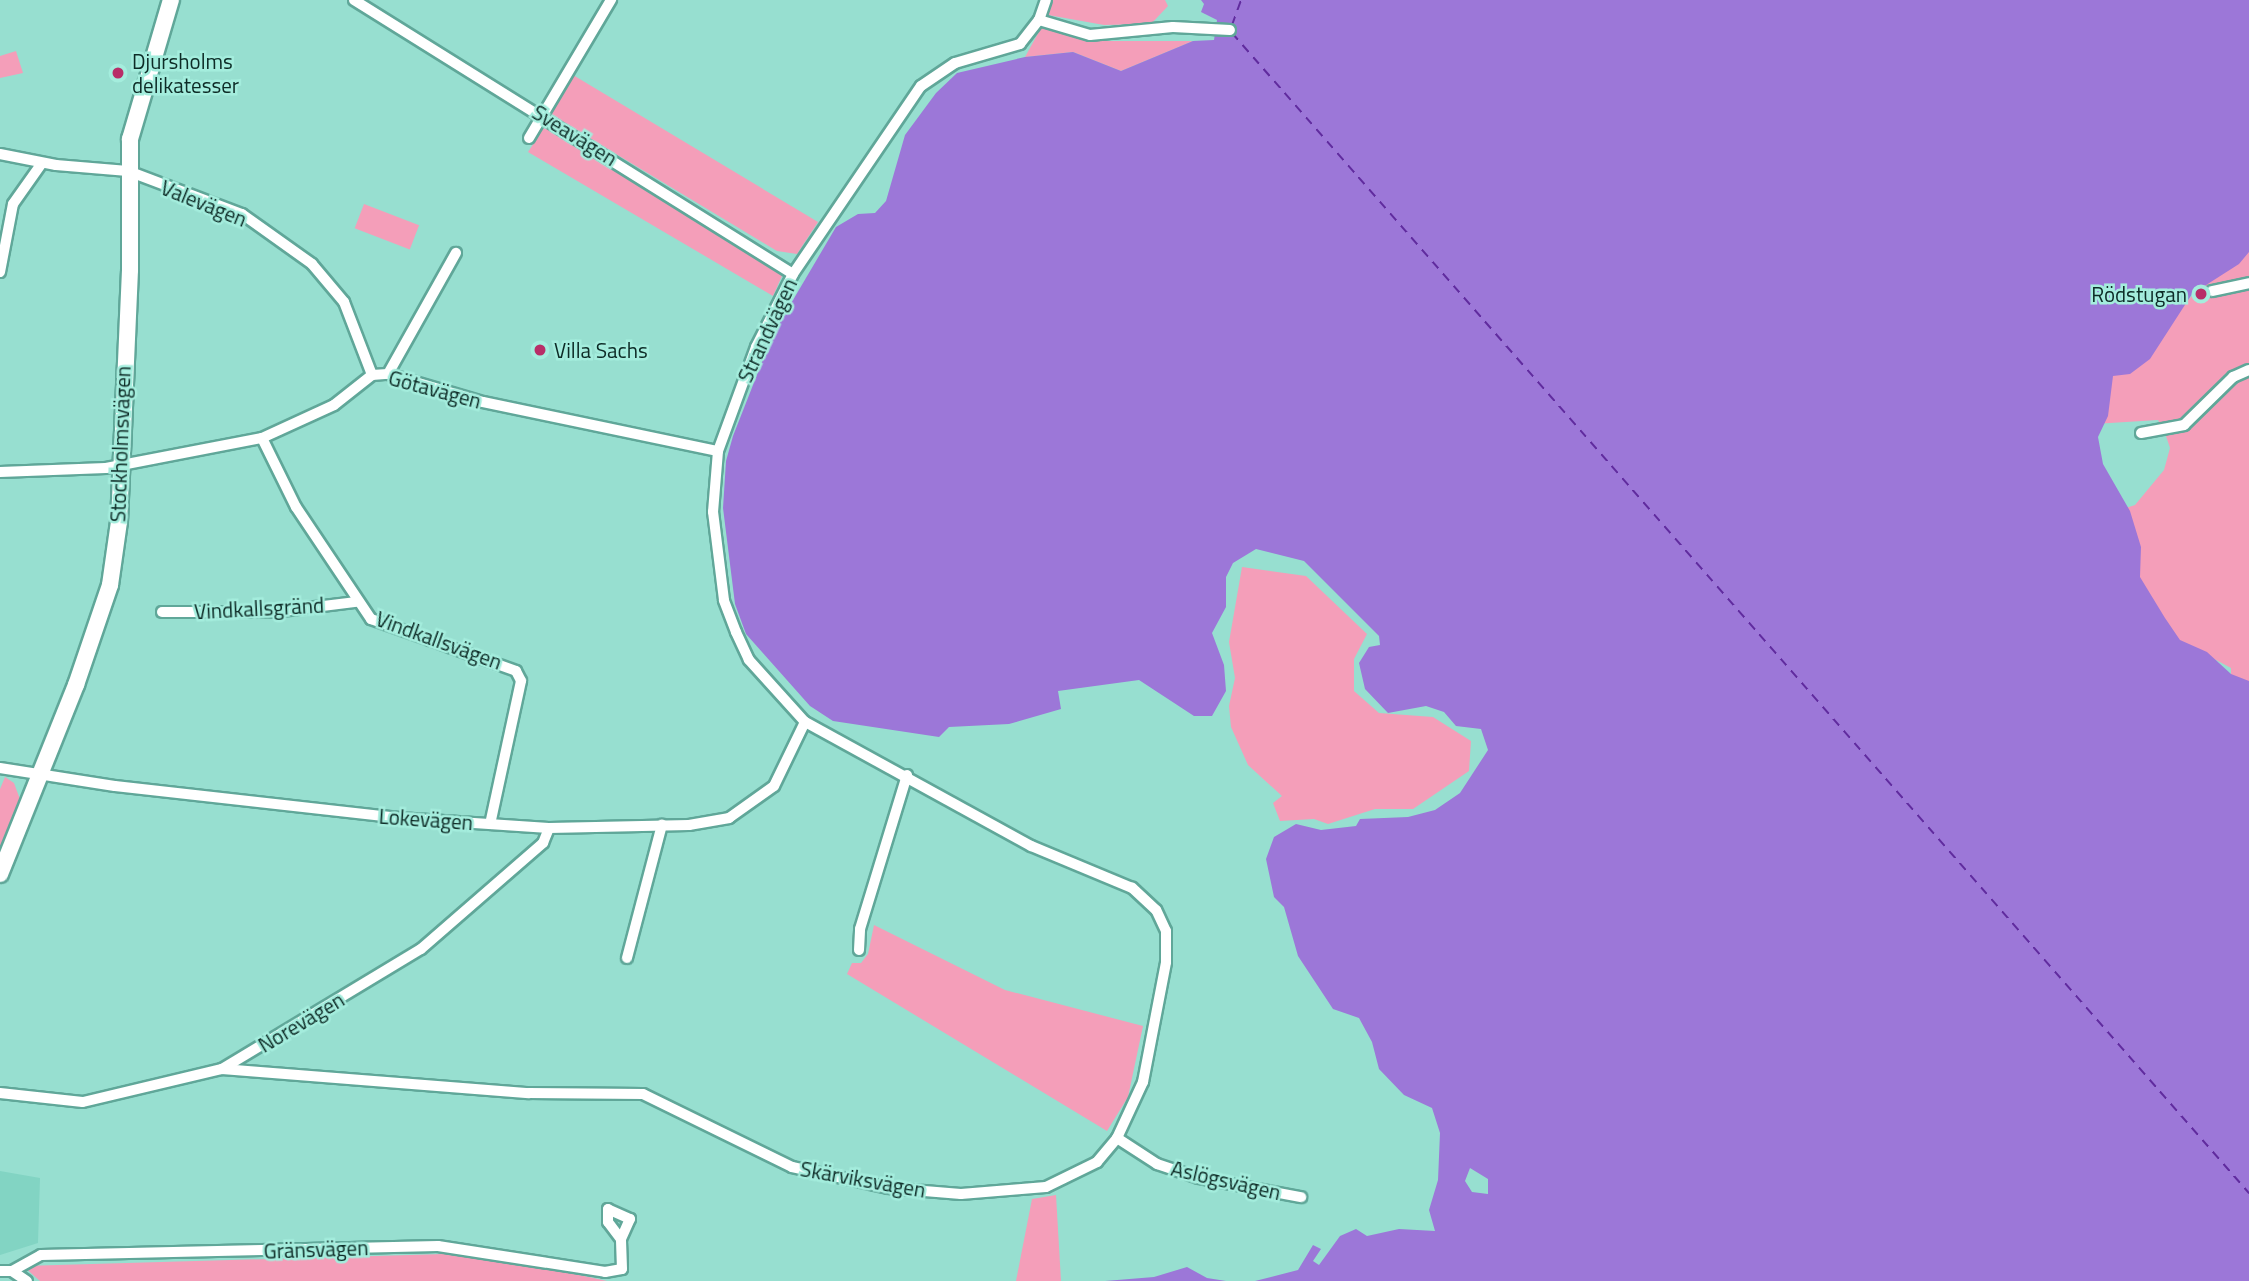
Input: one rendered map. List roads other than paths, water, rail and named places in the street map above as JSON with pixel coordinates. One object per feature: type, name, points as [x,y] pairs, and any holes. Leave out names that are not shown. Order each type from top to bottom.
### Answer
[{"type":"street","name":"Stockholmsvägen","points":[[0,874],[76,685],[110,585],[119,522],[118,462],[130,270],[128,171],[135,111],[170,0]]},
{"type":"street","name":"Sveavägen","points":[[354,0],[544,115],[793,274]]},
{"type":"street","points":[[529,138],[611,0]]},
{"type":"street","name":"Strandvägen","points":[[805,722],[749,660],[724,600],[713,512],[718,451],[756,347],[793,274],[921,86],[955,63],[1020,44],[1039,20],[1046,0]]},
{"type":"street","points":[[1039,20],[1100,35],[1173,27],[1230,30]]},
{"type":"street","name":"Valevägen","points":[[0,154],[42,163],[128,171],[242,214],[312,264],[344,302],[372,375]]},
{"type":"street","points":[[0,272],[13,204],[42,163]]},
{"type":"street","points":[[388,374],[456,253]]},
{"type":"street","points":[[2212,291],[2249,284]]},
{"type":"street","points":[[2141,433],[2185,425],[2233,377],[2249,370]]},
{"type":"street","name":"Götavägen","points":[[0,472],[106,468],[118,462],[195,454],[262,438],[334,405],[372,375],[388,374],[483,402],[718,451]]},
{"type":"street","name":"Vindkallsvägen","points":[[262,438],[296,508],[356,602],[371,619],[516,671],[520,681],[490,824]]},
{"type":"street","name":"Vindkallsgränd","points":[[162,611],[274,612],[356,602]]},
{"type":"street","name":"Skärviksvägen","points":[[222,1069],[529,1093],[643,1094],[792,1167],[888,1188],[961,1194],[1046,1187],[1097,1162],[1116,1138],[1143,1082],[1167,962],[1166,931],[1156,910],[1132,888],[1031,846],[907,775],[805,722]]},
{"type":"street","name":"Lokevägen","points":[[0,768],[38,776],[305,810],[549,828],[662,825],[729,818],[749,808],[774,786],[805,722]]},
{"type":"street","points":[[859,950],[860,929],[907,775]]},
{"type":"street","points":[[627,958],[662,825]]},
{"type":"street","name":"Norevägen","points":[[0,1093],[82,1102],[222,1069],[421,948],[543,843],[549,828]]},
{"type":"street","name":"Aslögsvägen","points":[[1116,1138],[1157,1164],[1188,1174],[1301,1197]]},
{"type":"street","name":"Gränsvägen","points":[[6,1271],[41,1255],[438,1246],[605,1272],[622,1269],[621,1239]]},
{"type":"street","points":[[6,1271],[27,1281]]},
{"type":"place","name":"Djursholms delikatesser","points":[[118,73]]},
{"type":"place","name":"Rödstugan","points":[[2201,294]]},
{"type":"place","name":"Villa Sachs","points":[[540,350]]}]
